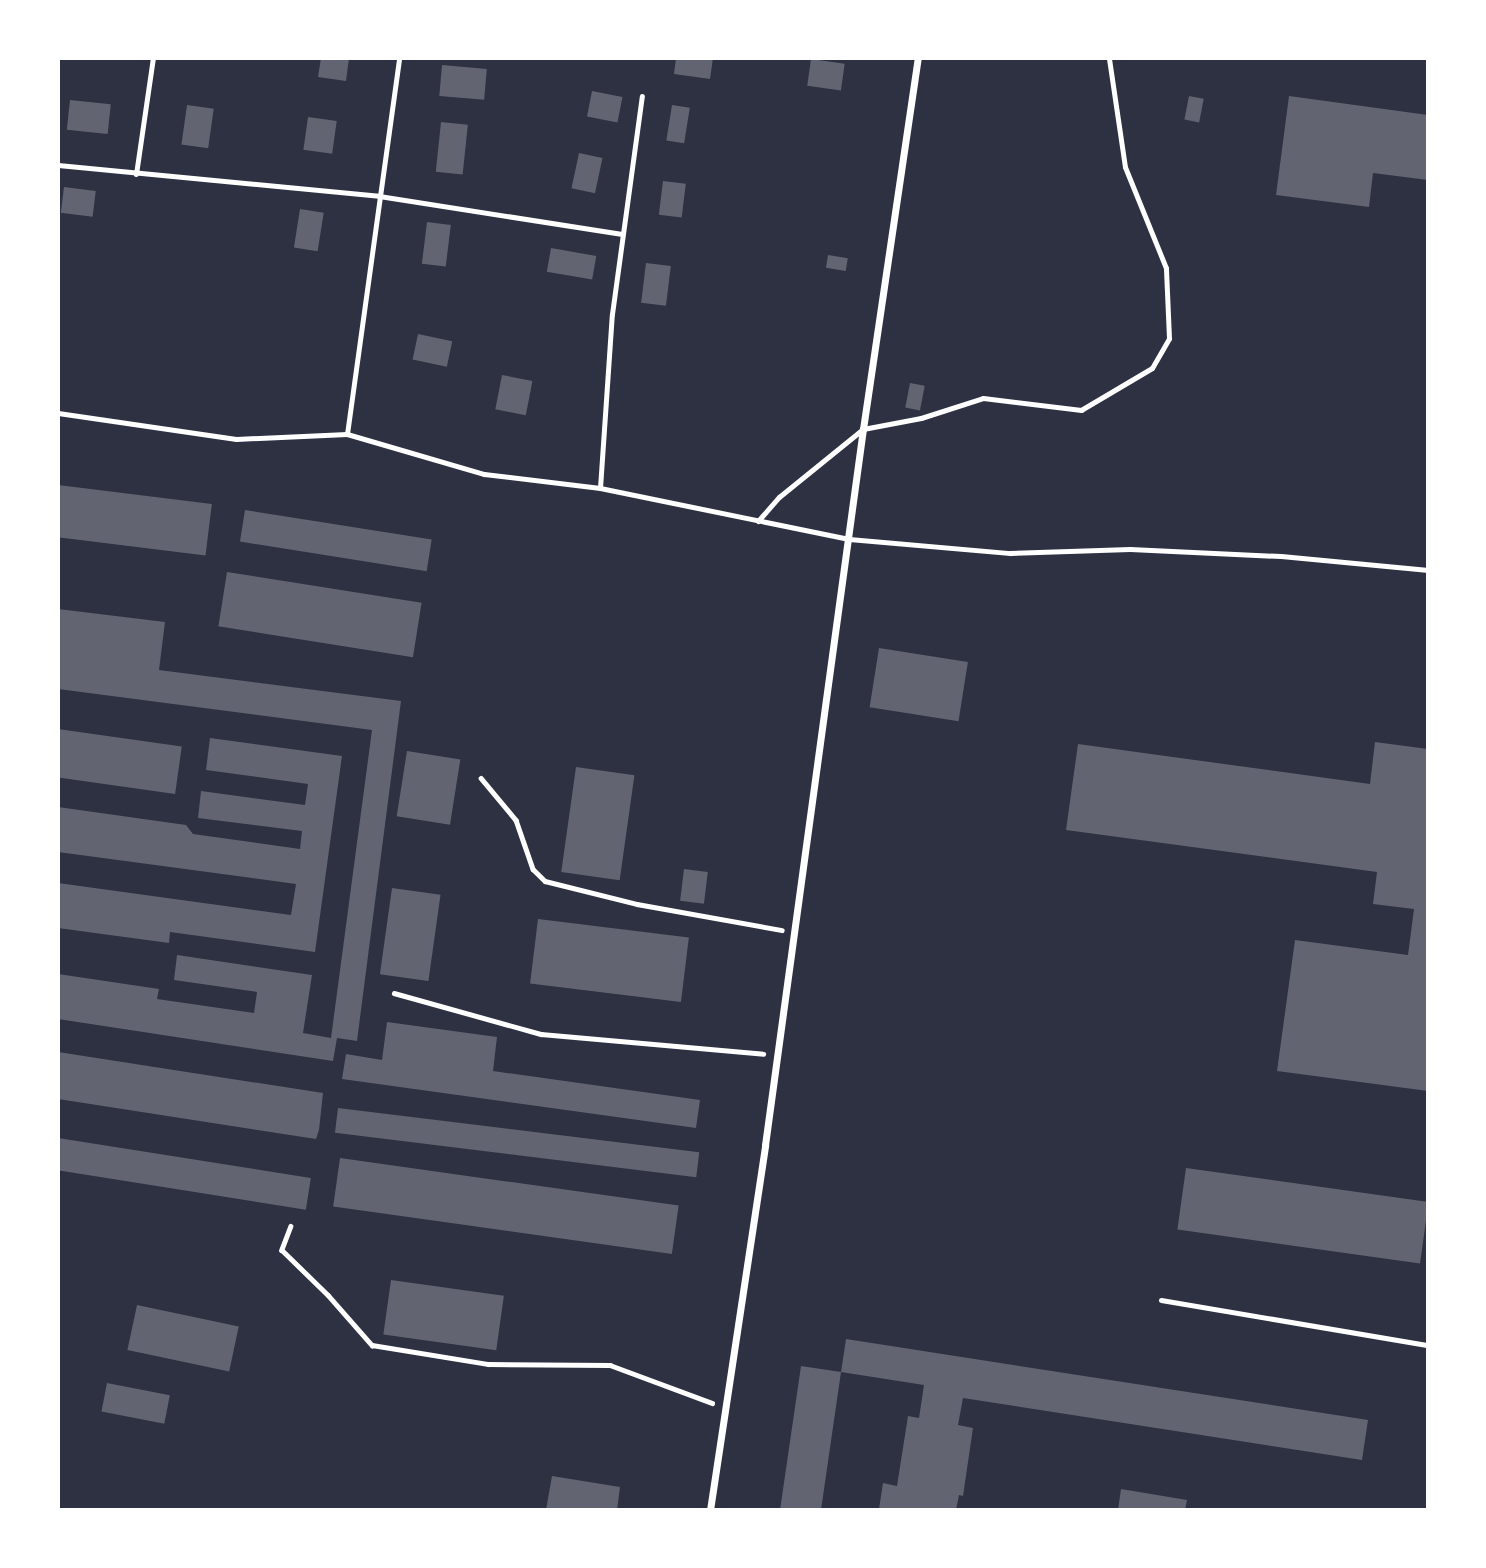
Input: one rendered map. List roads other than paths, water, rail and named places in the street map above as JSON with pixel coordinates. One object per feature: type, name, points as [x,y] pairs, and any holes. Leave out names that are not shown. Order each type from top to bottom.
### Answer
[{"type":"street","points":[[710,1510],[778,1055],[863,429],[918,58]]},
{"type":"lane","points":[[136,174],[153,58]]},
{"type":"lane","points":[[347,433],[399,58]]},
{"type":"lane","points":[[758,521],[779,497],[863,429],[921,418],[983,397],[1081,410],[1152,368],[1169,338],[1166,268],[1125,167],[1109,58]]},
{"type":"lane","points":[[600,488],[612,314],[642,96]]},
{"type":"lane","points":[[58,165],[379,195],[622,234]]},
{"type":"lane","points":[[58,413],[236,439],[347,433],[484,474],[600,488],[849,540],[1010,553],[1130,549],[1281,556],[1428,570]]},
{"type":"lane","points":[[1161,1300],[1428,1345]]}]
